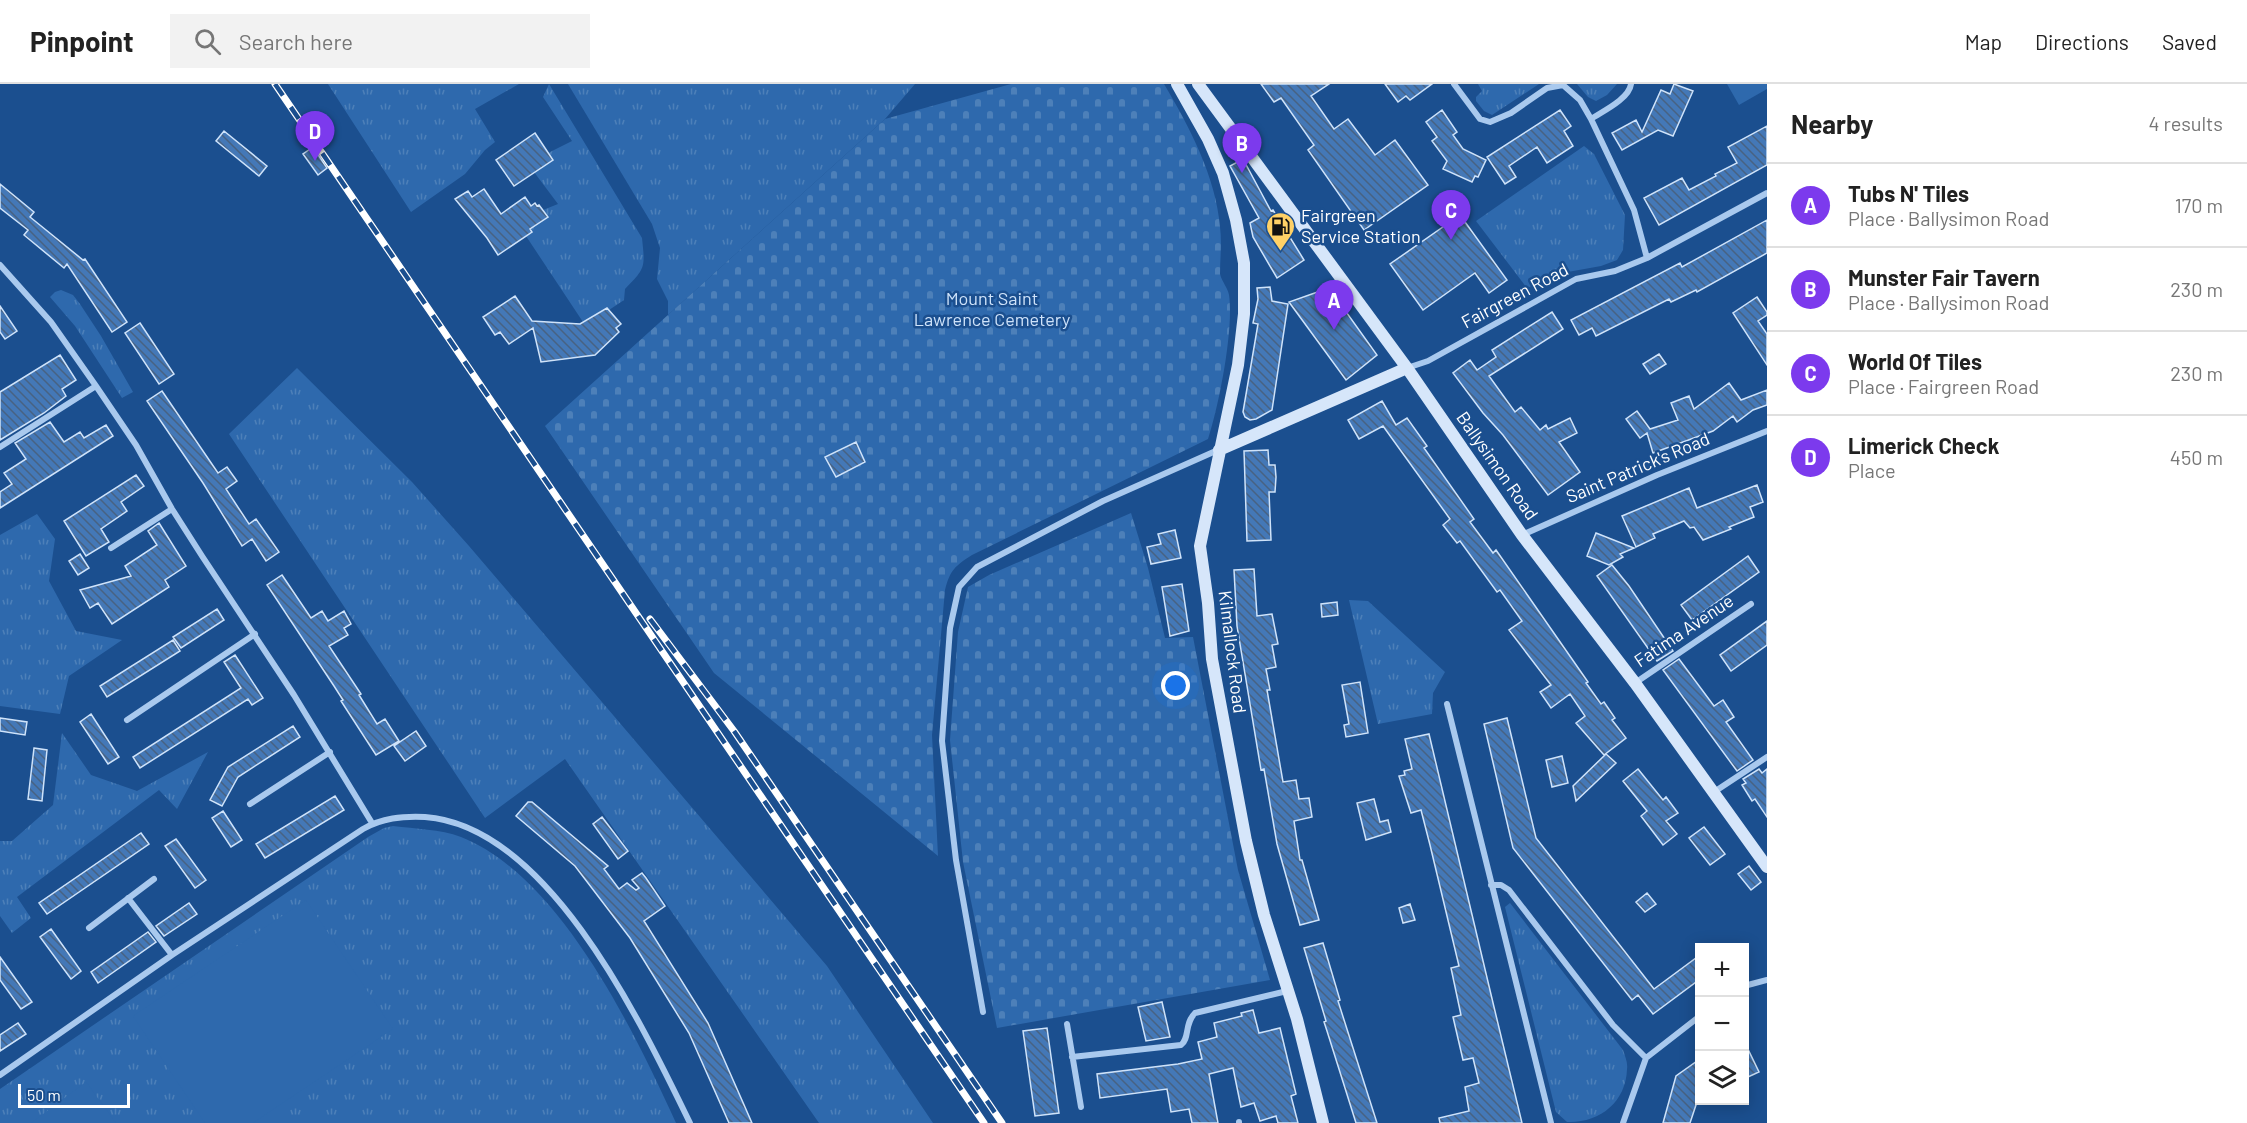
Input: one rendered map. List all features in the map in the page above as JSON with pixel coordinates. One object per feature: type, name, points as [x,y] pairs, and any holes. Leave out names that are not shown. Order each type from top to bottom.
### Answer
[{"type":"street","name":"Kilmallock Road","points":[[1177,84],[1208,139],[1222,173],[1234,211],[1244,263],[1244,314],[1238,365],[1200,546],[1208,603],[1212,659],[1246,841],[1264,915],[1288,990],[1323,1123]]},
{"type":"street","name":"Ballysimon Road","points":[[1198,84],[1407,368],[1522,535],[1635,683],[1767,867]]},
{"type":"street","points":[[1454,84],[1476,114],[1490,122],[1511,112],[1547,88],[1563,85],[1580,100],[1592,119],[1634,210],[1647,258]]},
{"type":"street","points":[[1592,119],[1626,95],[1631,84]]},
{"type":"street","name":"Fairgreen Road","points":[[1407,368],[1428,361],[1576,279],[1615,271],[1647,258],[1767,193]]},
{"type":"street","points":[[0,265],[51,322],[146,461],[172,508],[330,752],[372,824]]},
{"type":"street","points":[[983,1012],[957,860],[942,741],[950,628],[959,587],[977,567],[1102,501],[1407,368]]},
{"type":"street","points":[[0,447],[96,386]]},
{"type":"street","name":"Saint Patrick's Road","points":[[1522,535],[1657,475],[1767,431]]},
{"type":"street","points":[[111,549],[172,508]]},
{"type":"street","name":"Fatima Avenue","points":[[1635,683],[1751,604]]},
{"type":"street","points":[[128,720],[255,634]]},
{"type":"street","points":[[1447,704],[1551,1123]]},
{"type":"street","points":[[250,804],[330,752]]},
{"type":"street","points":[[1714,792],[1767,757]]},
{"type":"street","points":[[0,1075],[172,955],[372,824],[400,817],[432,818],[452,822],[477,832],[495,843],[530,872],[573,919],[606,967],[654,1049],[690,1123]]},
{"type":"street","points":[[90,928],[154,879]]},
{"type":"street","points":[[1491,885],[1501,885],[1509,890],[1613,1025],[1646,1058]]},
{"type":"street","points":[[128,898],[172,955]]},
{"type":"street","points":[[1749,985],[1767,980]]},
{"type":"street","points":[[1072,1057],[1181,1045],[1185,1042],[1190,1018],[1196,1013],[1288,990]]},
{"type":"street","points":[[1621,1122],[1646,1058],[1695,1020]]},
{"type":"street","points":[[1067,1024],[1081,1107]]},
{"type":"green space","points":[[328,84],[519,84],[475,109],[495,142],[485,150],[465,174],[411,212]]},
{"type":"green space","points":[[549,84],[642,238],[644,255],[642,266],[637,276],[625,289],[624,300],[583,322],[526,236],[531,232],[530,229],[548,217],[543,210],[558,204],[534,172],[548,153],[572,141],[543,97]]},
{"type":"green space","points":[[568,84],[915,84],[885,119],[668,315],[668,301],[657,279],[660,248],[652,224]]},
{"type":"green space","name":"Mount Saint Lawrence Cemetery","points":[[1011,84],[1164,84],[1200,152],[1213,189],[1221,233],[1220,274],[1229,295],[1229,327],[1221,388],[1208,439],[972,555],[951,573],[945,590],[932,735],[938,856],[714,673],[545,426],[885,119]]},
{"type":"green space","points":[[1478,84],[1539,84],[1492,115],[1484,111],[1476,101],[1476,97],[1482,91]]},
{"type":"green space","points":[[1577,84],[1617,84],[1607,95],[1596,101],[1588,97]]},
{"type":"green space","points":[[1727,84],[1767,84],[1767,89],[1739,105]]},
{"type":"green space","points":[[1584,146],[1594,154],[1625,215],[1623,250],[1617,260],[1601,266],[1562,273],[1527,288],[1476,221]]},
{"type":"green space","points":[[61,290],[73,295],[80,304],[133,392],[122,398],[75,326],[50,297]]},
{"type":"green space","points":[[297,368],[412,482],[469,546],[827,966],[933,1123],[819,1123],[565,759],[485,818],[229,434]]},
{"type":"green space","points":[[1131,513],[1148,568],[1165,638],[1193,637],[1238,870],[1270,980],[997,1028],[963,862],[950,740],[958,632],[968,587],[989,575]]},
{"type":"green space","points":[[37,514],[55,539],[49,581],[76,631],[122,640],[69,676],[60,714],[0,706],[0,535]]},
{"type":"green space","points":[[1349,600],[1368,601],[1445,672],[1433,693],[1432,714],[1378,724]]},
{"type":"green space","points":[[62,733],[91,775],[137,791],[208,752],[177,809],[159,790],[17,897],[31,918],[12,933],[0,916],[0,841],[12,841],[53,805]]},
{"type":"green space","points":[[393,826],[436,831],[461,837],[497,857],[530,885],[561,920],[590,960],[616,1002],[676,1123],[0,1123],[0,1089],[368,837]]},
{"type":"green space","points":[[306,900],[393,1029],[253,1123],[205,1123],[133,1016]]},
{"type":"green space","points":[[1510,903],[1623,1050],[1627,1067],[1622,1091],[1609,1108],[1590,1119],[1567,1122],[1556,1112],[1505,907]]},
{"type":"green space","points":[[86,1082],[116,1123],[31,1123]]},
{"type":"building","points":[[1261,84],[1329,84],[1311,96],[1334,129],[1348,119],[1375,155],[1395,140],[1428,185],[1364,230],[1308,150],[1314,145],[1281,98],[1274,102]]},
{"type":"building","points":[[1385,84],[1432,84],[1410,100],[1406,96],[1398,102]]},
{"type":"building","points":[[1674,84],[1693,91],[1673,136],[1658,130],[1622,150],[1612,133],[1636,120],[1642,132],[1661,90],[1670,94]]},
{"type":"building","points":[[1442,110],[1457,132],[1453,135],[1463,149],[1486,160],[1478,177],[1475,176],[1472,182],[1443,169],[1447,161],[1432,141],[1437,137],[1426,122]]},
{"type":"building","points":[[1560,110],[1571,126],[1564,131],[1573,146],[1547,163],[1537,147],[1509,166],[1516,177],[1505,184],[1487,157]]},
{"type":"building","points":[[1767,126],[1767,165],[1659,225],[1644,198],[1682,178],[1689,190],[1716,176],[1715,174],[1737,163],[1728,147]]},
{"type":"building","points":[[224,131],[267,166],[259,176],[216,141]]},
{"type":"building","points":[[535,133],[553,160],[514,186],[496,160]]},
{"type":"building","points":[[313,147],[327,168],[318,175],[303,154]]},
{"type":"building","points":[[1243,159],[1271,211],[1273,210],[1304,260],[1277,278],[1253,237],[1250,223],[1259,218],[1230,166]]},
{"type":"building","points":[[0,184],[34,212],[30,217],[83,260],[85,259],[127,322],[112,332],[67,264],[64,268],[24,235],[28,230],[0,208]]},
{"type":"building","points":[[484,189],[501,214],[525,197],[531,206],[535,203],[539,205],[548,217],[530,229],[532,232],[498,255],[455,199],[468,191],[472,197]]},
{"type":"building","points":[[1460,215],[1507,280],[1489,293],[1475,273],[1423,310],[1390,264]]},
{"type":"building","points":[[1767,220],[1767,253],[1697,292],[1696,290],[1671,302],[1669,299],[1596,336],[1592,328],[1579,335],[1571,320],[1680,263],[1682,267]]},
{"type":"building","points":[[1270,287],[1272,301],[1288,304],[1272,410],[1250,420],[1243,412],[1258,324],[1253,323],[1258,299],[1257,288]]},
{"type":"building","points":[[1329,288],[1377,355],[1346,380],[1289,302]]},
{"type":"building","points":[[515,296],[532,321],[580,324],[607,308],[621,324],[616,328],[619,332],[595,355],[541,362],[533,328],[509,344],[500,332],[495,335],[483,317]]},
{"type":"building","points":[[1757,297],[1767,312],[1767,315],[1758,321],[1767,334],[1767,365],[1733,313]]},
{"type":"building","points":[[0,306],[17,331],[5,339],[0,332]]},
{"type":"building","points":[[1552,312],[1563,329],[1489,376],[1515,412],[1521,407],[1540,430],[1546,425],[1548,429],[1570,418],[1577,433],[1559,442],[1580,472],[1548,495],[1453,373],[1470,360],[1477,370],[1496,357],[1492,350]]},
{"type":"building","points":[[140,323],[174,374],[159,384],[125,333]]},
{"type":"building","points":[[1659,354],[1666,364],[1650,374],[1643,364]]},
{"type":"building","points":[[60,355],[76,380],[62,389],[66,396],[44,413],[0,440],[0,392]]},
{"type":"building","points":[[1729,383],[1741,400],[1767,390],[1767,405],[1753,410],[1737,422],[1733,416],[1713,431],[1653,453],[1647,433],[1640,438],[1626,419],[1637,411],[1650,429],[1678,420],[1671,403],[1689,396],[1694,409]]},
{"type":"building","points":[[162,391],[218,473],[227,467],[237,481],[226,489],[249,524],[256,519],[279,552],[266,561],[252,539],[242,546],[203,483],[147,401]]},
{"type":"building","points":[[1382,401],[1396,425],[1407,418],[1427,446],[1424,448],[1474,519],[1470,522],[1493,553],[1496,550],[1588,682],[1586,683],[1601,704],[1604,702],[1615,718],[1612,720],[1626,738],[1604,755],[1576,723],[1585,716],[1570,694],[1551,708],[1540,692],[1551,685],[1509,630],[1522,621],[1500,590],[1497,592],[1460,541],[1457,543],[1443,525],[1450,519],[1383,426],[1359,439],[1348,420]]},
{"type":"building","points":[[50,422],[64,442],[80,432],[84,438],[106,425],[113,436],[0,508],[0,492],[12,484],[4,473],[26,459],[15,443]]},
{"type":"building","points":[[856,442],[865,462],[836,477],[825,457]]},
{"type":"building","points":[[1268,450],[1269,465],[1275,465],[1276,477],[1275,492],[1269,492],[1271,540],[1247,541],[1244,451]]},
{"type":"building","points":[[136,475],[144,486],[121,502],[127,511],[101,529],[109,542],[86,556],[64,521]]},
{"type":"building","points":[[1757,485],[1763,502],[1750,507],[1754,517],[1703,540],[1694,527],[1690,528],[1684,521],[1653,534],[1655,538],[1636,547],[1622,516],[1689,488],[1697,508]]},
{"type":"building","points":[[159,523],[186,566],[165,580],[169,587],[112,624],[98,603],[90,608],[80,590],[131,576],[125,566],[157,545],[148,531]]},
{"type":"building","points":[[1175,530],[1181,558],[1151,564],[1147,547],[1161,544],[1158,534]]},
{"type":"building","points":[[1596,533],[1634,548],[1620,554],[1623,557],[1609,565],[1587,556]]},
{"type":"building","points":[[80,554],[89,568],[78,575],[69,561]]},
{"type":"building","points":[[1748,556],[1759,572],[1692,620],[1681,605]]},
{"type":"building","points":[[1612,565],[1673,651],[1657,661],[1597,576]]},
{"type":"building","points":[[1254,569],[1257,616],[1272,614],[1278,644],[1272,645],[1276,667],[1266,669],[1270,690],[1267,690],[1283,782],[1296,780],[1299,799],[1309,798],[1312,817],[1294,821],[1300,860],[1302,860],[1319,920],[1300,925],[1277,844],[1264,769],[1261,770],[1237,626],[1234,570]]},
{"type":"building","points":[[282,575],[311,618],[322,611],[328,621],[344,611],[351,624],[344,628],[348,635],[329,646],[361,694],[359,695],[377,724],[385,719],[399,741],[376,755],[341,701],[343,700],[267,585]]},
{"type":"building","points":[[1182,584],[1189,631],[1170,636],[1162,587]]},
{"type":"building","points":[[1337,602],[1338,615],[1322,617],[1321,604]]},
{"type":"building","points":[[217,609],[224,620],[181,648],[173,637]]},
{"type":"building","points":[[1767,621],[1767,645],[1731,671],[1720,655]]},
{"type":"building","points":[[173,640],[180,651],[107,697],[100,686]]},
{"type":"building","points":[[235,655],[263,698],[252,705],[248,699],[140,768],[133,757],[241,688],[224,662]]},
{"type":"building","points":[[1679,659],[1714,706],[1723,700],[1734,717],[1726,722],[1753,760],[1737,771],[1663,670]]},
{"type":"building","points":[[1360,682],[1368,733],[1346,737],[1344,725],[1349,724],[1342,685]]},
{"type":"building","points":[[91,714],[119,757],[108,764],[80,722]]},
{"type":"building","points":[[0,718],[27,722],[25,735],[0,731]]},
{"type":"building","points":[[1507,718],[1536,838],[1654,989],[1695,959],[1695,983],[1653,1014],[1638,995],[1632,1000],[1513,848],[1484,724]]},
{"type":"building","points":[[293,726],[300,737],[238,777],[222,806],[210,800],[228,767]]},
{"type":"building","points":[[416,731],[426,746],[405,761],[394,746]]},
{"type":"building","points":[[1429,734],[1522,1123],[1440,1123],[1439,1118],[1469,1111],[1465,1087],[1479,1083],[1473,1058],[1463,1060],[1453,1017],[1461,1015],[1451,968],[1459,966],[1421,810],[1411,813],[1399,776],[1405,775],[1404,771],[1412,769],[1405,739]]},
{"type":"building","points":[[34,748],[47,750],[42,801],[28,799]]},
{"type":"building","points":[[1606,754],[1616,763],[1576,801],[1573,786]]},
{"type":"building","points":[[1562,756],[1568,783],[1552,787],[1546,760]]},
{"type":"building","points":[[1638,769],[1663,800],[1666,797],[1678,813],[1666,821],[1677,834],[1663,845],[1641,816],[1647,811],[1623,781]]},
{"type":"building","points":[[1759,769],[1762,773],[1767,769],[1767,817],[1755,799],[1752,801],[1742,785],[1746,783],[1743,779]]},
{"type":"building","points":[[335,796],[344,810],[265,858],[256,844]]},
{"type":"building","points":[[1374,799],[1380,822],[1388,820],[1391,832],[1366,840],[1357,803]]},
{"type":"building","points":[[528,802],[532,802],[608,866],[604,869],[619,889],[627,883],[636,890],[639,888],[632,880],[642,873],[646,878],[665,906],[644,921],[708,1023],[752,1123],[729,1123],[689,1033],[630,938],[575,866],[516,816]]},
{"type":"building","points":[[223,811],[242,840],[231,847],[212,818]]},
{"type":"building","points":[[602,817],[628,851],[618,859],[593,824]]},
{"type":"building","points":[[1704,827],[1725,854],[1710,865],[1689,838]]},
{"type":"building","points":[[141,833],[149,844],[47,914],[39,903]]},
{"type":"building","points":[[176,839],[206,880],[195,888],[165,846]]},
{"type":"building","points":[[1749,866],[1761,882],[1751,890],[1738,874]]},
{"type":"building","points":[[1647,893],[1656,904],[1645,912],[1636,902]]},
{"type":"building","points":[[189,903],[197,914],[164,936],[156,926]]},
{"type":"building","points":[[1410,904],[1415,920],[1403,923],[1399,908]]},
{"type":"building","points":[[51,929],[81,971],[71,979],[40,937]]},
{"type":"building","points":[[148,932],[156,942],[98,983],[91,972]]},
{"type":"building","points":[[1323,943],[1340,1000],[1338,1001],[1377,1123],[1356,1123],[1324,1022],[1326,1021],[1304,948]]},
{"type":"building","points":[[0,957],[32,1002],[21,1009],[0,980]]},
{"type":"building","points":[[1162,1002],[1170,1037],[1146,1041],[1138,1007]]},
{"type":"building","points":[[1253,1010],[1259,1033],[1280,1028],[1296,1094],[1291,1096],[1298,1123],[1278,1123],[1276,1116],[1260,1121],[1254,1103],[1241,1107],[1233,1068],[1209,1074],[1218,1123],[1192,1123],[1189,1109],[1171,1112],[1167,1089],[1100,1098],[1097,1074],[1202,1059],[1198,1042],[1217,1037],[1214,1023],[1242,1016],[1241,1013]]},
{"type":"building","points":[[18,1023],[26,1034],[0,1051],[0,1035]]},
{"type":"building","points":[[1047,1028],[1059,1113],[1035,1116],[1023,1031]]},
{"type":"building","points":[[1749,1051],[1759,1072],[1749,1077]]},
{"type":"building","points":[[1695,1063],[1696,1105],[1690,1123],[1663,1123],[1676,1076]]},
{"type":"railway","points":[[275,84],[984,1123]]},
{"type":"railway","points":[[650,619],[734,731],[1002,1123]]},
{"type":"place","name":"Limerick Check","points":[[315,161]]},
{"type":"place","name":"Munster Fair Tavern","points":[[1242,173]]},
{"type":"place","name":"World Of Tiles","points":[[1451,240]]},
{"type":"place","name":"Fairgreen Service Station","points":[[1280,252]]},
{"type":"place","name":"Tubs N' Tiles","points":[[1334,330]]}]
